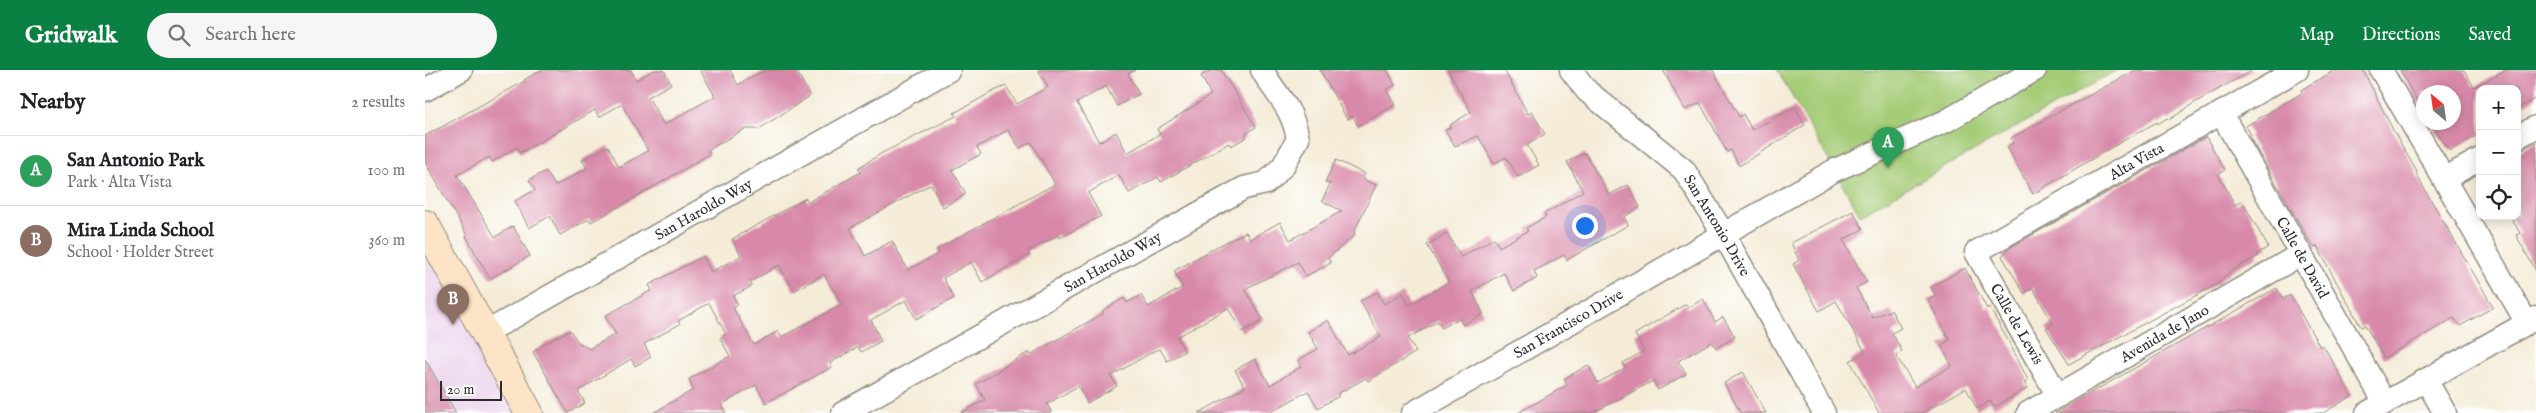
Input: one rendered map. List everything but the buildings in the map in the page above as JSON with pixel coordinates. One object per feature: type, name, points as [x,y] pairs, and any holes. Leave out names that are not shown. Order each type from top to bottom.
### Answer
[{"type":"street","points":[[425,90],[461,70]]},
{"type":"street","name":"San Haroldo Way","points":[[485,333],[949,70]]},
{"type":"street","name":"San Haroldo Way","points":[[843,413],[1244,188],[1266,184],[1283,166],[1299,138],[1295,119],[1283,98],[1262,70]]},
{"type":"street","name":"San Antonio Drive","points":[[1571,70],[1587,92],[1684,170],[1724,235],[1824,413]]},
{"type":"street","name":"San Francisco Drive","points":[[1413,413],[1724,235],[1833,170],[1946,121],[2035,70]]},
{"type":"street","name":"Alta Vista","points":[[1976,252],[2297,70]]},
{"type":"street","points":[[2376,408],[2531,321],[2444,179],[2381,70]]},
{"type":"street","name":"Calle de David","points":[[2221,113],[2301,254],[2376,408]]},
{"type":"street","points":[[2521,135],[2536,127]]},
{"type":"street","points":[[2444,179],[2476,161]]},
{"type":"street","points":[[425,224],[529,413]]},
{"type":"street","name":"Calle de Lewis","points":[[1976,252],[2058,396]]},
{"type":"street","name":"Avenida de Jano","points":[[2028,413],[2301,254]]},
{"type":"street","points":[[2426,380],[2445,413]]},
{"type":"shaded area","points":[[425,224],[529,413],[425,413]]},
{"type":"green space","points":[[1777,70],[2117,70],[1860,215]]},
{"type":"place","name":"San Antonio Park","points":[[1888,168]]},
{"type":"place","name":"Mira Linda School","points":[[453,325]]}]
